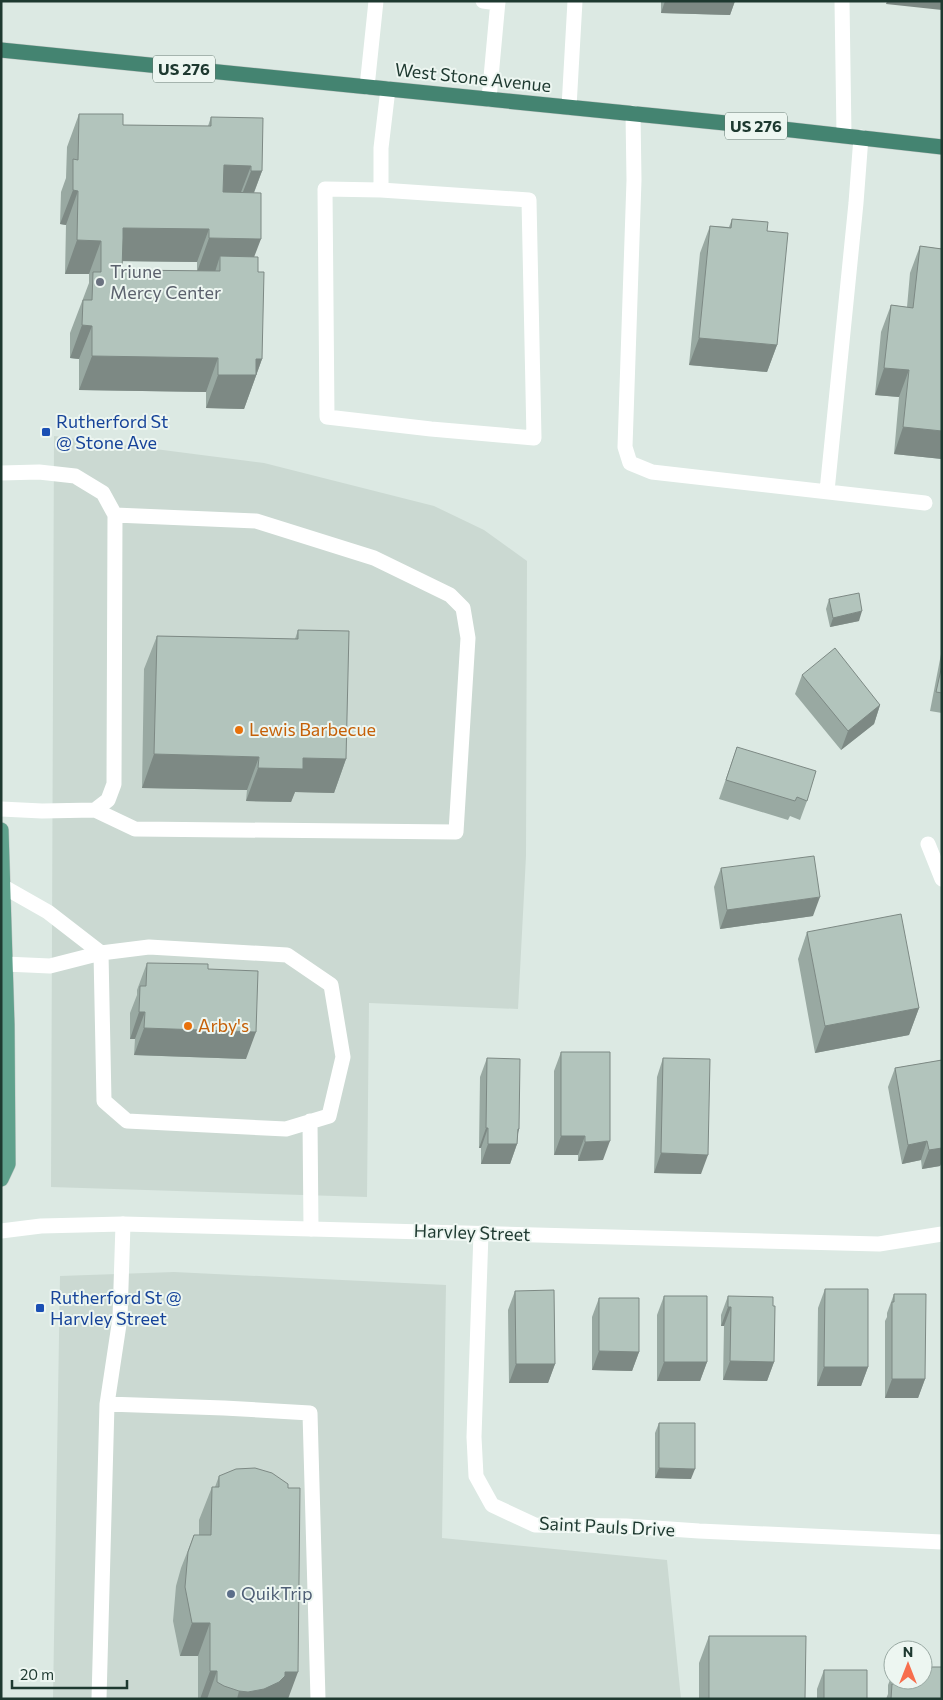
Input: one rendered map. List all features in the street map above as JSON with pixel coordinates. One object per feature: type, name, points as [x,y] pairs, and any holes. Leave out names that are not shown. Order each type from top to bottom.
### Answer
[{"type":"highway","name":"West Stone Avenue","points":[[1,50],[942,146]]},
{"type":"main road","points":[[1,830],[4,887],[8,1164],[1,1179]]},
{"type":"street","points":[[367,87],[376,1]]},
{"type":"street","points":[[482,1],[498,2],[489,99]]},
{"type":"street","points":[[569,107],[575,1]]},
{"type":"street","points":[[842,1],[844,136]]},
{"type":"street","points":[[381,190],[381,148],[388,89]]},
{"type":"street","points":[[633,113],[634,180],[625,447],[630,464],[652,472],[925,502]]},
{"type":"street","points":[[827,491],[861,137]]},
{"type":"street","points":[[326,189],[381,190],[529,200],[534,438],[431,430],[326,417],[326,189]]},
{"type":"street","points":[[1,473],[39,472],[75,476],[103,493],[115,515],[114,784],[108,800],[95,810]]},
{"type":"street","points":[[1,809],[42,811],[95,810],[135,829],[456,832],[468,638],[463,608],[450,595],[374,558],[256,521],[115,515]]},
{"type":"street","points":[[928,844],[942,879]]},
{"type":"street","points":[[4,887],[48,912],[101,954]]},
{"type":"street","points":[[5,964],[50,966],[101,954],[149,947],[288,955],[331,985],[343,1057],[329,1116],[286,1129],[128,1121],[104,1102],[101,954]]},
{"type":"street","points":[[310,1121],[311,1229]]},
{"type":"street","points":[[99,1699],[107,1404],[120,1318],[123,1224]]},
{"type":"street","name":"Harvley Street","points":[[1,1231],[41,1226],[123,1224],[879,1244],[942,1234]]},
{"type":"street","name":"Saint Pauls Drive","points":[[481,1233],[474,1437],[476,1476],[492,1505],[535,1525],[626,1526],[942,1542]]},
{"type":"street","points":[[107,1404],[310,1413],[318,1699]]},
{"type":"shaded area","points":[[54,436],[264,463],[434,506],[484,530],[527,561],[526,856],[518,1009],[369,1003],[367,1197],[51,1187]]},
{"type":"shaded area","points":[[174,1272],[446,1285],[442,1538],[667,1560],[681,1699],[53,1699],[60,1276]]},
{"type":"building","name":"Triune Mercy Center","points":[[79,114],[123,114],[123,125],[211,126],[211,117],[263,118],[262,171],[251,171],[251,166],[224,165],[223,192],[261,193],[261,239],[209,238],[209,229],[123,228],[122,270],[220,271],[220,256],[258,257],[258,272],[264,272],[262,359],[256,359],[256,375],[218,375],[218,358],[92,356],[92,326],[82,325],[83,300],[92,300],[93,272],[101,272],[101,241],[77,240],[78,191],[73,190],[73,159],[78,160]]},
{"type":"building","points":[[732,219],[768,222],[767,231],[788,233],[777,345],[699,338],[710,226],[731,228]]},
{"type":"building","points":[[920,246],[942,249],[942,431],[903,427],[909,370],[884,368],[891,305],[913,308]]},
{"type":"building","points":[[859,593],[862,611],[833,618],[829,599]]},
{"type":"building","name":"Lewis Barbecue","points":[[298,630],[349,631],[346,759],[303,758],[303,769],[258,768],[259,757],[154,754],[157,636],[298,639]]},
{"type":"building","points":[[835,648],[880,705],[848,731],[802,675]]},
{"type":"building","points":[[942,665],[942,693],[936,692]]},
{"type":"building","points":[[737,747],[816,771],[807,801],[797,797],[795,801],[726,780]]},
{"type":"building","points":[[814,856],[820,897],[727,910],[721,868]]},
{"type":"building","points":[[901,914],[919,1008],[825,1026],[807,932]]},
{"type":"building","points":[[147,963],[208,964],[208,969],[258,971],[256,1032],[144,1028],[145,1012],[139,1012],[140,986],[146,986]]},
{"type":"building","points":[[561,1052],[610,1052],[610,1141],[585,1142],[585,1136],[561,1136]]},
{"type":"building","points":[[487,1058],[520,1059],[517,1144],[488,1144],[488,1128],[486,1128]]},
{"type":"building","points":[[663,1058],[710,1059],[708,1155],[661,1153]]},
{"type":"building","points":[[942,1060],[942,1148],[929,1150],[927,1141],[908,1145],[895,1068]]},
{"type":"building","points":[[825,1289],[868,1289],[868,1367],[824,1367]]},
{"type":"building","points":[[554,1290],[555,1364],[516,1364],[515,1291]]},
{"type":"building","points":[[894,1294],[926,1294],[925,1379],[892,1379],[892,1302],[894,1302]]},
{"type":"building","points":[[664,1296],[707,1296],[707,1362],[664,1362]]},
{"type":"building","points":[[728,1296],[773,1297],[773,1306],[775,1306],[774,1362],[730,1361],[731,1307],[728,1307]]},
{"type":"building","points":[[599,1298],[639,1298],[639,1352],[599,1351]]},
{"type":"building","points":[[659,1423],[695,1423],[695,1469],[659,1468]]},
{"type":"building","name":"QuikTrip","points":[[255,1468],[272,1473],[288,1484],[288,1488],[300,1488],[298,1672],[285,1672],[285,1676],[279,1682],[264,1689],[248,1692],[224,1686],[217,1682],[217,1671],[210,1671],[210,1623],[192,1623],[185,1587],[188,1552],[194,1535],[211,1535],[212,1487],[219,1487],[219,1476],[236,1469]]},
{"type":"building","points":[[709,1636],[806,1636],[805,1699],[709,1699]]},
{"type":"building","points":[[933,1667],[942,1667],[942,1699],[891,1699],[892,1690],[933,1690]]},
{"type":"building","points":[[824,1670],[867,1670],[867,1699],[824,1699]]},
{"type":"place","name":"Triune Mercy Center","points":[[100,282]]},
{"type":"place","name":"Rutherford St @ Stone Ave","points":[[46,432]]},
{"type":"place","name":"Lewis Barbecue","points":[[239,730]]},
{"type":"place","name":"Arby's","points":[[188,1026]]},
{"type":"place","name":"Rutherford St @ Harvley Street","points":[[40,1308]]},
{"type":"place","name":"QuikTrip","points":[[231,1594]]}]
